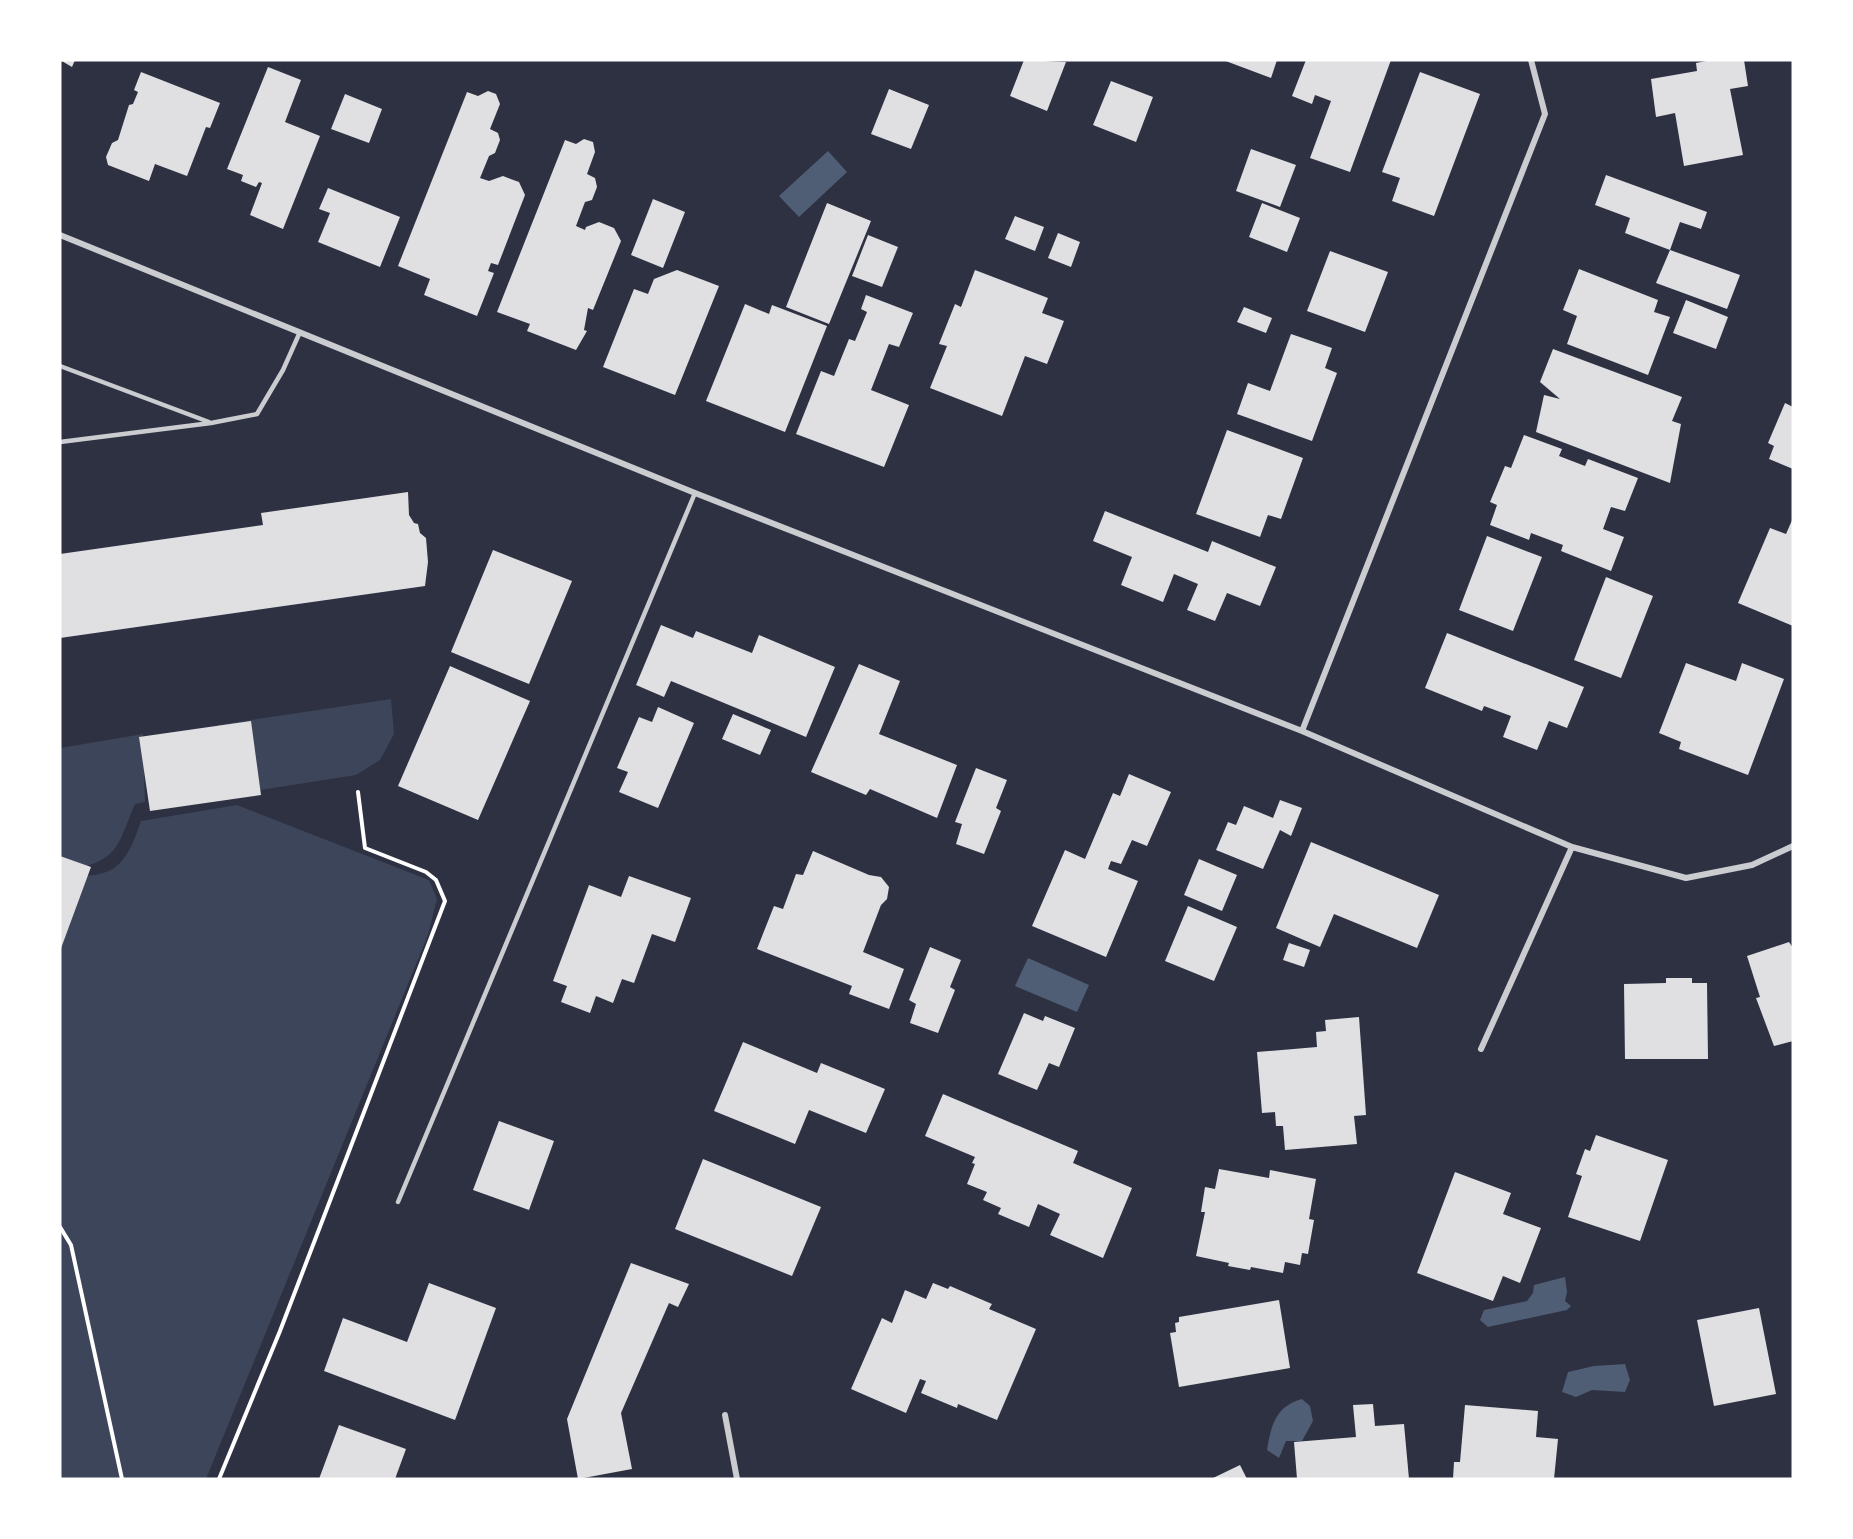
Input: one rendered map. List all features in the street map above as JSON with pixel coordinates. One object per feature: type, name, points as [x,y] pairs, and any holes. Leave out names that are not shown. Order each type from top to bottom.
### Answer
[{"type":"street","points":[[1302,731],[1545,114],[1531,60]]},
{"type":"street","points":[[60,235],[695,493],[1302,731],[1572,847],[1686,878],[1752,865],[1793,846]]},
{"type":"street","points":[[1481,1049],[1572,847]]},
{"type":"street","points":[[726,1415],[737,1479]]},
{"type":"lane","points":[[60,441],[211,423],[257,414],[283,370],[300,332]]},
{"type":"lane","points":[[60,366],[211,423]]},
{"type":"lane","points":[[398,1202],[695,493]]},
{"type":"path","points":[[219,1479],[280,1331],[445,902],[436,880],[426,872],[365,848],[358,792]]},
{"type":"path","points":[[60,1227],[71,1245],[122,1479]]},
{"type":"shaded area","points":[[828,151],[847,172],[799,217],[779,196]]},
{"type":"shaded area","points":[[391,699],[394,734],[380,760],[356,775],[241,793],[227,782],[218,725]]},
{"type":"shaded area","points":[[143,734],[145,802],[135,804],[115,849],[100,861],[72,870],[60,863],[60,748]]},
{"type":"shaded area","points":[[237,805],[429,880],[437,899],[428,935],[206,1479],[60,1479],[60,923],[77,876],[103,873],[120,863],[132,845],[141,821]]},
{"type":"shaded area","points":[[1028,958],[1089,985],[1077,1012],[1015,986]]},
{"type":"shaded area","points":[[1565,1277],[1567,1292],[1565,1301],[1571,1306],[1567,1310],[1488,1327],[1480,1320],[1484,1310],[1527,1301],[1533,1293],[1534,1285]]},
{"type":"shaded area","points":[[1625,1364],[1630,1380],[1625,1392],[1592,1390],[1576,1397],[1562,1392],[1568,1372],[1594,1366]]},
{"type":"shaded area","points":[[1302,1399],[1310,1406],[1313,1421],[1302,1441],[1286,1441],[1279,1458],[1267,1450],[1270,1432],[1276,1418],[1286,1406]]},
{"type":"building","points":[[60,60],[75,60],[72,67]]},
{"type":"building","points":[[1024,60],[1066,62],[1047,111],[1010,96]]},
{"type":"building","points":[[1223,60],[1277,60],[1271,78]]},
{"type":"building","points":[[1306,60],[1391,60],[1350,172],[1310,158],[1331,101],[1315,95],[1312,104],[1292,96]]},
{"type":"building","points":[[1711,60],[1744,60],[1748,86],[1730,89],[1743,155],[1684,166],[1675,113],[1656,117],[1651,79],[1697,71],[1696,63]]},
{"type":"building","points":[[268,67],[301,80],[285,122],[320,136],[283,229],[250,215],[262,183],[259,182],[256,187],[241,181],[243,175],[227,169]]},
{"type":"building","points":[[141,72],[220,103],[210,128],[206,127],[187,176],[155,164],[149,181],[108,165],[106,157],[112,143],[118,140],[129,105],[133,104],[138,92],[134,90]]},
{"type":"building","points":[[1420,72],[1480,94],[1434,216],[1392,201],[1400,178],[1382,172]]},
{"type":"building","points":[[1111,81],[1153,97],[1136,142],[1093,125]]},
{"type":"building","points":[[889,89],[929,105],[911,149],[871,134]]},
{"type":"building","points":[[488,91],[496,94],[500,104],[490,129],[498,133],[500,140],[495,153],[489,156],[480,178],[489,181],[503,176],[519,182],[525,195],[498,265],[491,263],[488,271],[494,273],[477,316],[424,295],[430,279],[398,266],[467,92],[478,96]]},
{"type":"building","points":[[345,94],[382,109],[369,143],[331,129]]},
{"type":"building","points":[[584,139],[593,142],[595,152],[587,174],[595,178],[597,187],[592,200],[585,202],[576,226],[585,230],[586,227],[599,222],[614,228],[621,241],[593,310],[588,308],[584,330],[587,331],[576,350],[527,331],[530,324],[497,312],[565,140],[576,144]]},
{"type":"building","points":[[1251,149],[1296,165],[1280,207],[1236,191]]},
{"type":"building","points":[[1606,175],[1707,212],[1701,229],[1680,222],[1670,250],[1625,233],[1630,218],[1595,205]]},
{"type":"building","points":[[328,188],[400,217],[380,267],[318,242],[330,213],[319,209]]},
{"type":"building","points":[[653,199],[685,212],[663,268],[631,255]]},
{"type":"building","points":[[827,203],[871,221],[829,324],[786,307]]},
{"type":"building","points":[[1262,203],[1300,218],[1287,252],[1249,237]]},
{"type":"building","points":[[1015,216],[1044,227],[1035,251],[1005,239]]},
{"type":"building","points":[[1058,233],[1080,242],[1071,267],[1048,258]]},
{"type":"building","points":[[868,235],[898,247],[882,287],[852,276]]},
{"type":"building","points":[[1670,250],[1740,275],[1727,309],[1656,283]]},
{"type":"building","points":[[1330,251],[1388,272],[1365,332],[1307,311]]},
{"type":"building","points":[[1579,269],[1658,300],[1654,312],[1670,317],[1648,375],[1567,344],[1577,316],[1563,310]]},
{"type":"building","points":[[677,270],[719,286],[675,395],[603,367],[634,289],[648,294],[654,279]]},
{"type":"building","points":[[975,270],[1048,298],[1042,313],[1064,321],[1047,364],[1025,356],[1002,416],[930,388],[947,346],[939,344],[955,304],[961,307]]},
{"type":"building","points":[[866,295],[913,313],[899,347],[889,344],[871,390],[909,405],[884,467],[796,434],[821,371],[834,376],[849,339],[855,341],[867,312],[861,309]]},
{"type":"building","points":[[1686,300],[1728,317],[1716,349],[1673,333]]},
{"type":"building","points":[[745,304],[769,314],[772,305],[827,326],[785,432],[706,401]]},
{"type":"building","points":[[1244,307],[1272,318],[1266,333],[1237,322]]},
{"type":"building","points":[[1291,334],[1332,348],[1325,368],[1337,373],[1312,441],[1237,414],[1248,383],[1270,391]]},
{"type":"building","points":[[1553,349],[1682,397],[1672,421],[1681,424],[1670,483],[1536,432],[1544,395],[1560,399],[1540,382]]},
{"type":"building","points":[[1785,403],[1793,407],[1793,469],[1769,459],[1774,446],[1768,443]]},
{"type":"building","points":[[1227,430],[1303,458],[1281,519],[1268,515],[1260,537],[1196,514]]},
{"type":"building","points":[[1524,435],[1562,449],[1559,456],[1585,466],[1588,459],[1638,478],[1625,511],[1611,507],[1603,529],[1624,537],[1611,571],[1561,551],[1563,545],[1531,533],[1529,540],[1490,525],[1497,505],[1490,502],[1505,466],[1511,468]]},
{"type":"building","points":[[408,492],[409,515],[414,523],[418,524],[420,533],[426,538],[428,562],[425,586],[60,638],[60,554],[263,525],[261,513]]},
{"type":"building","points":[[1105,511],[1208,552],[1212,541],[1276,567],[1260,606],[1227,593],[1215,621],[1187,610],[1198,584],[1174,574],[1163,602],[1121,585],[1132,557],[1093,541]]},
{"type":"building","points":[[1793,518],[1793,626],[1738,603],[1770,528],[1786,534]]},
{"type":"building","points":[[1487,536],[1542,557],[1513,631],[1459,610]]},
{"type":"building","points":[[493,550],[572,581],[529,684],[451,652]]},
{"type":"building","points":[[1606,577],[1653,596],[1621,678],[1574,660]]},
{"type":"building","points":[[661,625],[693,638],[696,631],[752,653],[759,635],[835,667],[806,737],[671,681],[664,697],[636,685]]},
{"type":"building","points":[[1447,633],[1584,687],[1567,728],[1549,721],[1537,750],[1503,737],[1511,716],[1484,706],[1482,711],[1425,688]]},
{"type":"building","points":[[1686,663],[1736,681],[1742,663],[1784,679],[1748,775],[1679,749],[1681,742],[1659,733]]},
{"type":"building","points":[[859,664],[900,681],[879,734],[957,765],[937,818],[870,789],[866,795],[811,772]]},
{"type":"building","points":[[450,666],[530,701],[478,820],[398,786]]},
{"type":"building","points":[[658,707],[694,723],[658,808],[619,792],[628,772],[617,768],[639,717],[652,722]]},
{"type":"building","points":[[733,714],[771,730],[760,755],[722,739]]},
{"type":"building","points":[[251,721],[261,795],[150,811],[139,737]]},
{"type":"building","points":[[976,768],[1007,780],[996,808],[1001,811],[984,854],[956,844],[962,824],[955,822]]},
{"type":"building","points":[[1129,774],[1171,792],[1147,846],[1132,840],[1121,864],[1111,861],[1108,869],[1138,881],[1106,957],[1032,926],[1065,850],[1085,859],[1113,793],[1120,796]]},
{"type":"building","points":[[1280,800],[1302,808],[1291,836],[1280,830],[1263,869],[1216,850],[1228,822],[1236,825],[1244,806],[1273,818]]},
{"type":"building","points":[[1311,842],[1439,895],[1417,948],[1334,914],[1320,947],[1276,928]]},
{"type":"building","points":[[813,851],[869,875],[881,877],[889,887],[887,899],[881,905],[863,952],[904,969],[889,1009],[849,994],[852,986],[757,949],[774,906],[783,909],[796,874],[803,875]]},
{"type":"building","points":[[60,856],[91,867],[60,951]]},
{"type":"building","points":[[1199,859],[1237,875],[1222,911],[1184,895]]},
{"type":"building","points":[[629,876],[691,898],[675,942],[652,934],[634,983],[622,979],[613,1003],[596,996],[590,1013],[561,1002],[567,986],[553,981],[589,885],[621,897]]},
{"type":"building","points":[[1188,906],[1237,927],[1214,981],[1165,961]]},
{"type":"building","points":[[1789,942],[1793,948],[1793,1041],[1774,1046],[1756,998],[1760,997],[1747,956]]},
{"type":"building","points":[[1289,943],[1310,950],[1304,967],[1283,960]]},
{"type":"building","points":[[930,947],[961,960],[950,987],[955,990],[938,1033],[910,1023],[916,1004],[909,1000]]},
{"type":"building","points":[[1666,978],[1692,978],[1692,983],[1707,983],[1708,1059],[1625,1059],[1624,984],[1666,983]]},
{"type":"building","points":[[1024,1013],[1043,1021],[1045,1016],[1075,1028],[1059,1067],[1049,1063],[1037,1090],[998,1074]]},
{"type":"building","points":[[1359,1017],[1366,1115],[1354,1116],[1357,1144],[1285,1150],[1283,1126],[1276,1126],[1275,1112],[1262,1113],[1257,1052],[1317,1047],[1316,1032],[1326,1031],[1325,1020]]},
{"type":"building","points":[[743,1042],[817,1073],[821,1063],[885,1089],[866,1133],[809,1110],[795,1144],[714,1111]]},
{"type":"building","points":[[943,1094],[1078,1151],[1073,1163],[1132,1188],[1103,1258],[1050,1235],[1060,1214],[1038,1204],[1029,1227],[998,1214],[1001,1208],[983,1200],[987,1192],[967,1184],[975,1164],[972,1163],[975,1157],[925,1136]]},
{"type":"building","points":[[499,1121],[554,1141],[529,1210],[473,1190]]},
{"type":"building","points":[[1596,1135],[1668,1160],[1640,1241],[1568,1217],[1582,1176],[1576,1174],[1585,1149],[1590,1151]]},
{"type":"building","points":[[703,1159],[821,1207],[792,1276],[675,1229]]},
{"type":"building","points":[[1219,1169],[1269,1178],[1270,1170],[1316,1179],[1309,1219],[1314,1220],[1308,1254],[1302,1253],[1300,1265],[1285,1262],[1283,1273],[1251,1267],[1250,1270],[1228,1266],[1229,1263],[1196,1256],[1205,1212],[1201,1212],[1205,1187],[1215,1189]]},
{"type":"building","points":[[1455,1172],[1511,1193],[1503,1214],[1541,1228],[1520,1283],[1503,1276],[1493,1301],[1417,1273]]},
{"type":"building","points":[[631,1263],[689,1284],[678,1307],[669,1303],[621,1413],[632,1469],[578,1479],[567,1419]]},
{"type":"building","points":[[429,1283],[496,1308],[455,1420],[324,1371],[343,1318],[407,1342]]},
{"type":"building","points":[[933,1283],[948,1289],[950,1286],[992,1304],[989,1309],[1036,1329],[997,1420],[958,1404],[957,1408],[921,1393],[926,1381],[920,1379],[906,1413],[851,1389],[882,1318],[892,1323],[905,1290],[926,1299]]},
{"type":"building","points":[[1279,1300],[1290,1368],[1179,1387],[1170,1333],[1176,1332],[1175,1323],[1179,1322],[1179,1317]]},
{"type":"building","points":[[1759,1308],[1776,1394],[1714,1406],[1697,1320]]},
{"type":"building","points":[[1373,1404],[1375,1426],[1404,1424],[1409,1479],[1297,1479],[1294,1442],[1356,1437],[1353,1405]]},
{"type":"building","points":[[1465,1405],[1538,1411],[1536,1437],[1558,1439],[1554,1479],[1453,1479],[1454,1462],[1460,1462]]},
{"type":"building","points":[[339,1425],[406,1449],[395,1479],[319,1479]]},
{"type":"building","points":[[1240,1465],[1247,1479],[1211,1479]]}]
